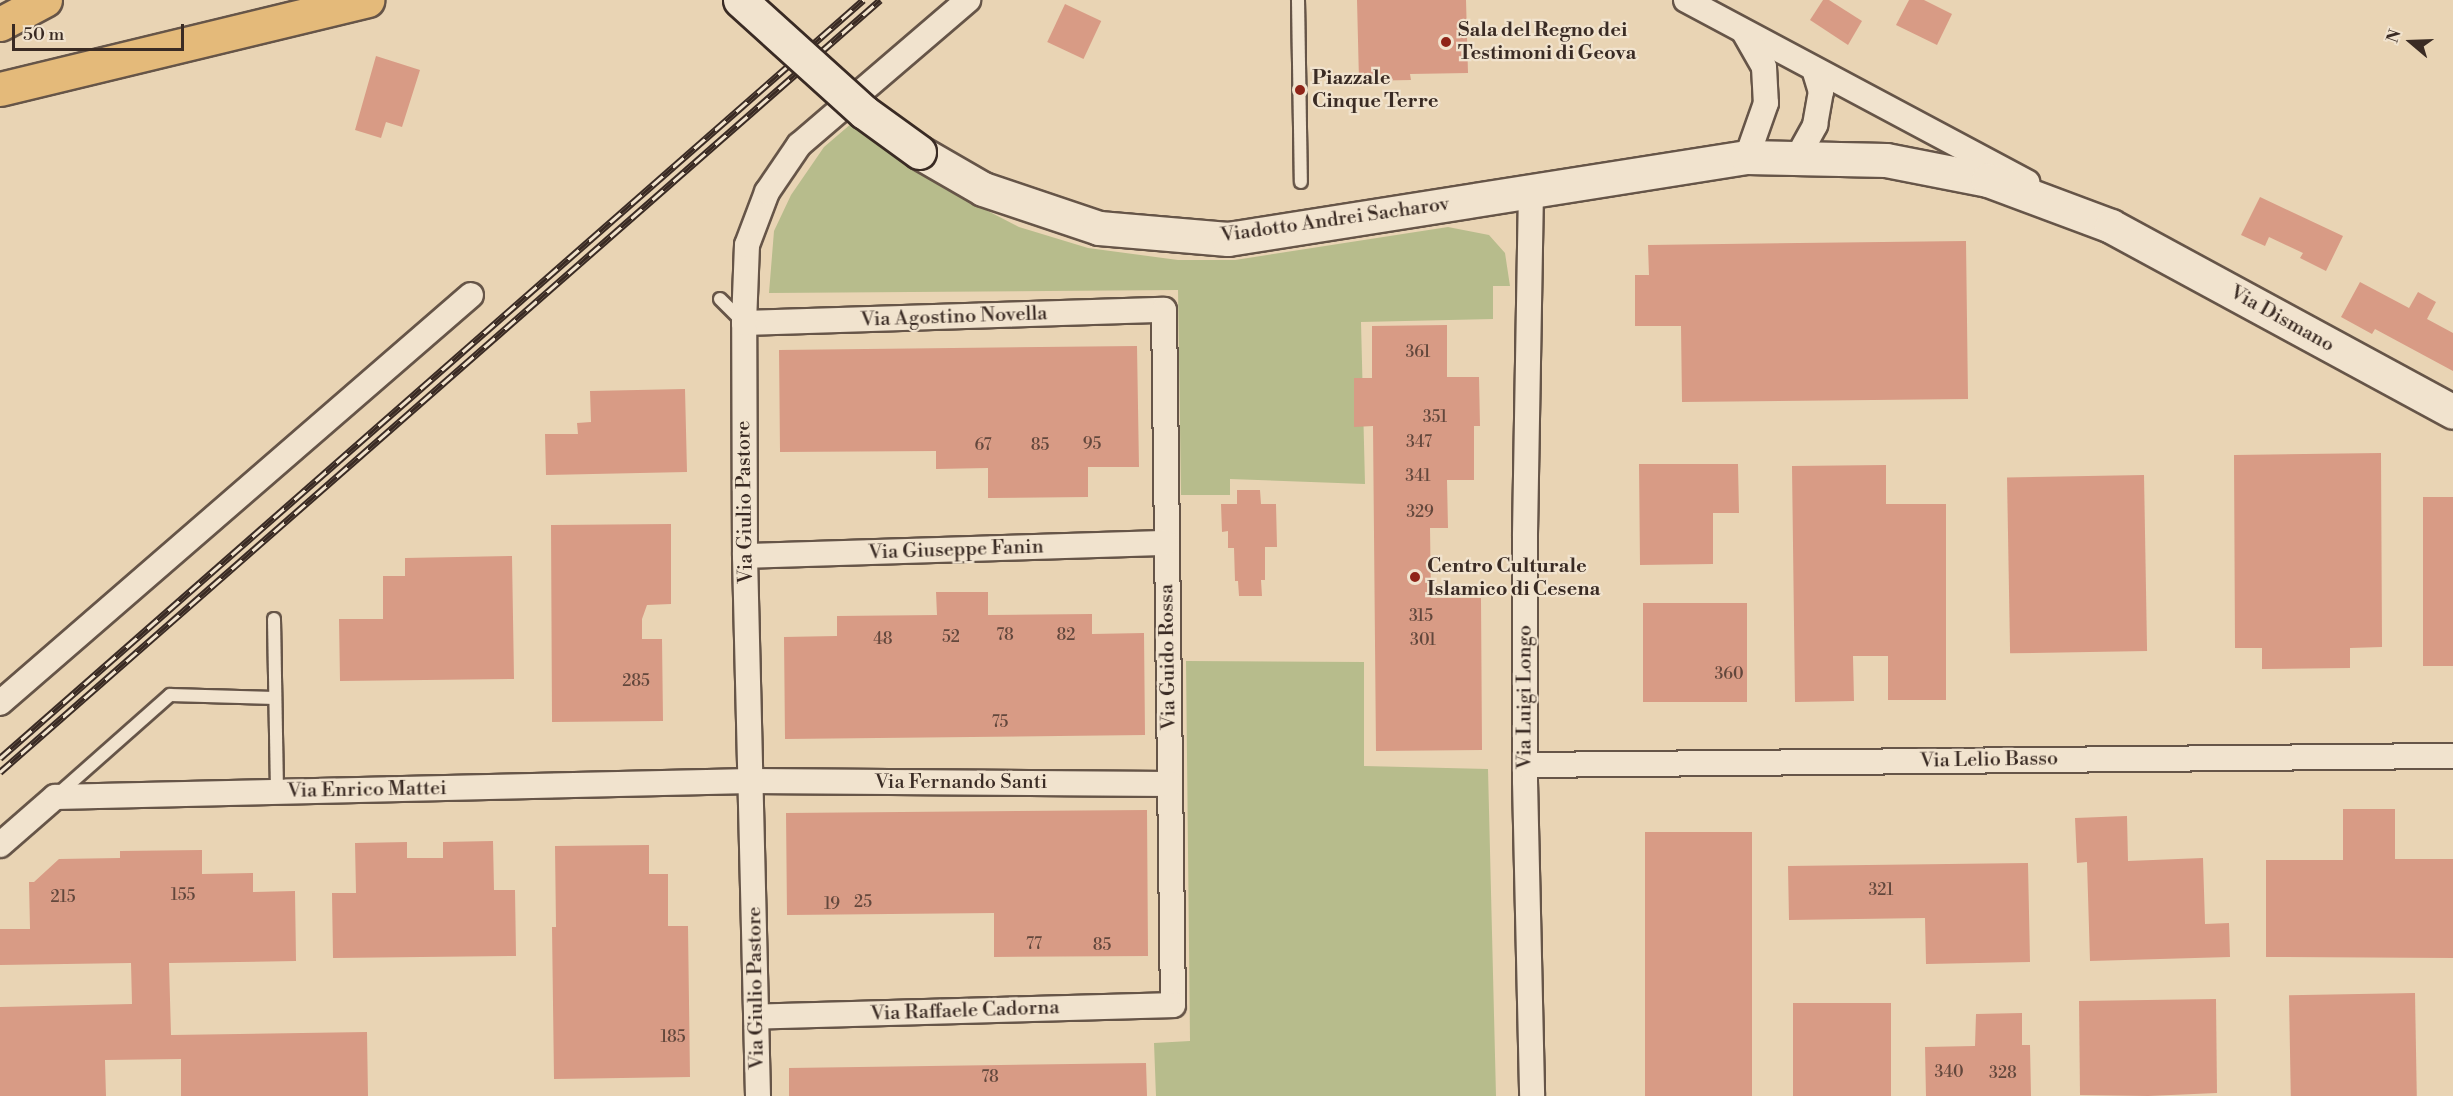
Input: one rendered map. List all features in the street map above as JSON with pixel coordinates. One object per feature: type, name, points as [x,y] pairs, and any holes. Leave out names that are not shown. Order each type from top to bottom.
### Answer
[{"type":"highway","points":[[0,24],[45,0]]},
{"type":"highway","points":[[0,89],[367,0]]},
{"type":"main road","name":"Viadotto Andrei Sacharov","points":[[740,0],[864,112],[919,152],[983,189],[1099,228],[1228,239],[1747,157]]},
{"type":"main road","name":"Via Dismano","points":[[1747,157],[1886,160],[1988,180],[2111,226],[2453,412]]},
{"type":"street","name":"Via Giulio Pastore","points":[[758,1096],[745,556],[744,323],[747,245],[767,192],[799,145],[968,0]]},
{"type":"street","name":"Via Dismano","points":[[1686,0],[2111,226]]},
{"type":"street","points":[[1744,32],[1764,67],[1766,103],[1747,157]]},
{"type":"street","points":[[1797,158],[1815,125],[1821,92],[1814,69]]},
{"type":"street","name":"Via Luigi Longo","points":[[1531,190],[1525,536],[1526,765],[1532,1096]]},
{"type":"street","points":[[0,702],[471,295]]},
{"type":"street","name":"Via Agostino Novella","points":[[744,323],[1164,310]]},
{"type":"street","name":"Via Guido Rossa","points":[[1164,310],[1173,1005]]},
{"type":"street","name":"Via Giuseppe Fanin","points":[[745,556],[1166,543]]},
{"type":"street","name":"Via Lelio Basso","points":[[1526,765],[2453,756]]},
{"type":"street","name":"Via Fernando Santi","points":[[751,781],[1170,784]]},
{"type":"street","name":"Via Enrico Mattei","points":[[55,797],[751,781]]},
{"type":"street","points":[[0,845],[55,797]]},
{"type":"street","name":"Via Raffaele Cadorna","points":[[756,1017],[1173,1005]]},
{"type":"lane","points":[[1298,0],[1301,182]]},
{"type":"lane","points":[[720,299],[744,323]]},
{"type":"lane","points":[[274,619],[277,792]]},
{"type":"lane","points":[[55,797],[170,695],[275,699]]},
{"type":"green space","points":[[852,123],[892,155],[947,190],[1019,227],[1088,248],[1178,260],[1235,260],[1448,227],[1489,235],[1505,253],[1510,286],[1493,286],[1493,319],[1361,322],[1365,484],[1230,479],[1230,495],[1181,495],[1178,290],[769,293],[774,231],[791,195],[824,147]]},
{"type":"green space","points":[[1186,661],[1364,662],[1364,766],[1488,769],[1496,1096],[1156,1096],[1154,1043],[1190,1041]]},
{"type":"building","name":"Sala del Regno dei Testimoni di Geova","points":[[1357,0],[1466,0],[1468,73],[1410,74],[1411,80],[1359,81]]},
{"type":"building","points":[[1823,0],[1829,0],[1862,21],[1848,45],[1810,20]]},
{"type":"building","points":[[1909,0],[1924,0],[1952,14],[1937,45],[1896,25]]},
{"type":"building","points":[[1065,4],[1101,21],[1084,59],[1047,42]]},
{"type":"building","points":[[376,56],[420,70],[402,127],[386,122],[381,138],[355,130]]},
{"type":"building","points":[[2260,197],[2343,236],[2326,271],[2300,258],[2303,253],[2269,237],[2265,246],[2241,235]]},
{"type":"building","points":[[1966,241],[1968,399],[1682,402],[1681,326],[1635,326],[1635,275],[1649,275],[1648,245]]},
{"type":"building","points":[[2360,282],[2409,308],[2418,292],[2436,302],[2427,319],[2453,333],[2453,371],[2375,329],[2372,334],[2341,317]]},
{"type":"building","points":[[1447,325],[1447,377],[1479,377],[1480,426],[1474,426],[1474,480],[1447,480],[1448,528],[1430,528],[1431,598],[1481,598],[1482,750],[1376,751],[1373,426],[1354,427],[1354,378],[1372,378],[1372,326]]},
{"type":"building","points":[[1137,346],[1139,467],[1088,467],[1088,497],[988,498],[988,468],[936,469],[936,451],[780,452],[779,350]]},
{"type":"building","points":[[685,389],[687,472],[546,475],[545,434],[578,434],[577,423],[591,422],[590,391]]},
{"type":"building","points":[[2381,453],[2382,647],[2350,648],[2350,668],[2262,669],[2262,648],[2235,648],[2234,455]]},
{"type":"building","points":[[1639,464],[1738,464],[1739,513],[1713,513],[1713,564],[1640,565]]},
{"type":"building","points":[[1886,465],[1886,504],[1946,504],[1946,700],[1888,700],[1888,656],[1853,656],[1854,701],[1795,702],[1792,466]]},
{"type":"building","points":[[2144,475],[2147,651],[2010,653],[2007,477]]},
{"type":"building","points":[[1237,490],[1260,490],[1261,504],[1276,504],[1277,547],[1265,547],[1265,580],[1261,580],[1262,596],[1239,596],[1238,581],[1235,581],[1234,548],[1228,548],[1228,531],[1222,532],[1221,504],[1237,504]]},
{"type":"building","points":[[2423,497],[2453,497],[2453,666],[2423,666]]},
{"type":"building","points":[[671,524],[671,604],[647,605],[642,619],[642,639],[662,639],[663,721],[552,722],[551,525]]},
{"type":"building","points":[[512,556],[514,679],[340,681],[339,619],[383,619],[383,576],[405,576],[405,558]]},
{"type":"building","points":[[936,592],[988,592],[988,615],[1092,614],[1092,634],[1144,633],[1145,735],[785,739],[784,637],[837,636],[837,616],[937,615]]},
{"type":"building","points":[[1643,603],[1747,603],[1747,702],[1643,702]]},
{"type":"building","points":[[2343,809],[2395,809],[2395,859],[2453,859],[2453,958],[2266,957],[2266,860],[2343,860]]},
{"type":"building","points":[[1147,810],[1148,956],[994,957],[994,913],[787,915],[786,813]]},
{"type":"building","points":[[2127,816],[2128,861],[2203,858],[2205,924],[2229,923],[2230,957],[2090,961],[2087,862],[2077,863],[2075,818]]},
{"type":"building","points":[[1645,832],[1752,832],[1752,1096],[1645,1096]]},
{"type":"building","points":[[493,841],[494,890],[515,890],[516,956],[333,958],[332,893],[356,893],[355,843],[407,842],[407,858],[443,858],[443,842]]},
{"type":"building","points":[[649,845],[649,874],[668,874],[668,926],[688,926],[690,1077],[554,1079],[552,927],[556,927],[555,846]]},
{"type":"building","points":[[202,850],[202,874],[253,873],[253,892],[295,891],[296,961],[169,963],[171,1035],[367,1032],[368,1096],[181,1096],[181,1059],[105,1060],[106,1096],[0,1096],[0,1007],[132,1004],[131,963],[0,965],[0,929],[30,929],[29,882],[34,882],[59,859],[120,858],[120,851]]},
{"type":"building","points":[[2028,863],[2030,962],[1926,964],[1925,918],[1789,920],[1788,866]]},
{"type":"building","points":[[2415,993],[2417,1096],[2291,1096],[2289,995]]},
{"type":"building","points":[[2216,999],[2217,1093],[2148,1096],[2080,1095],[2079,1001]]},
{"type":"building","points":[[1793,1003],[1891,1003],[1891,1096],[1793,1096]]},
{"type":"building","points":[[2022,1013],[2022,1045],[2030,1045],[2031,1096],[1926,1096],[1925,1047],[1975,1046],[1976,1014]]},
{"type":"building","points":[[1146,1063],[1147,1096],[789,1096],[789,1068]]},
{"type":"railway","points":[[0,758],[863,0]]},
{"type":"railway","points":[[0,772],[880,0]]},
{"type":"place","name":"Sala del Regno dei Testimoni di Geova","points":[[1446,42]]},
{"type":"place","name":"Piazzale Cinque Terre","points":[[1300,90]]},
{"type":"place","name":"Centro Culturale Islamico di Cesena","points":[[1415,577]]}]
